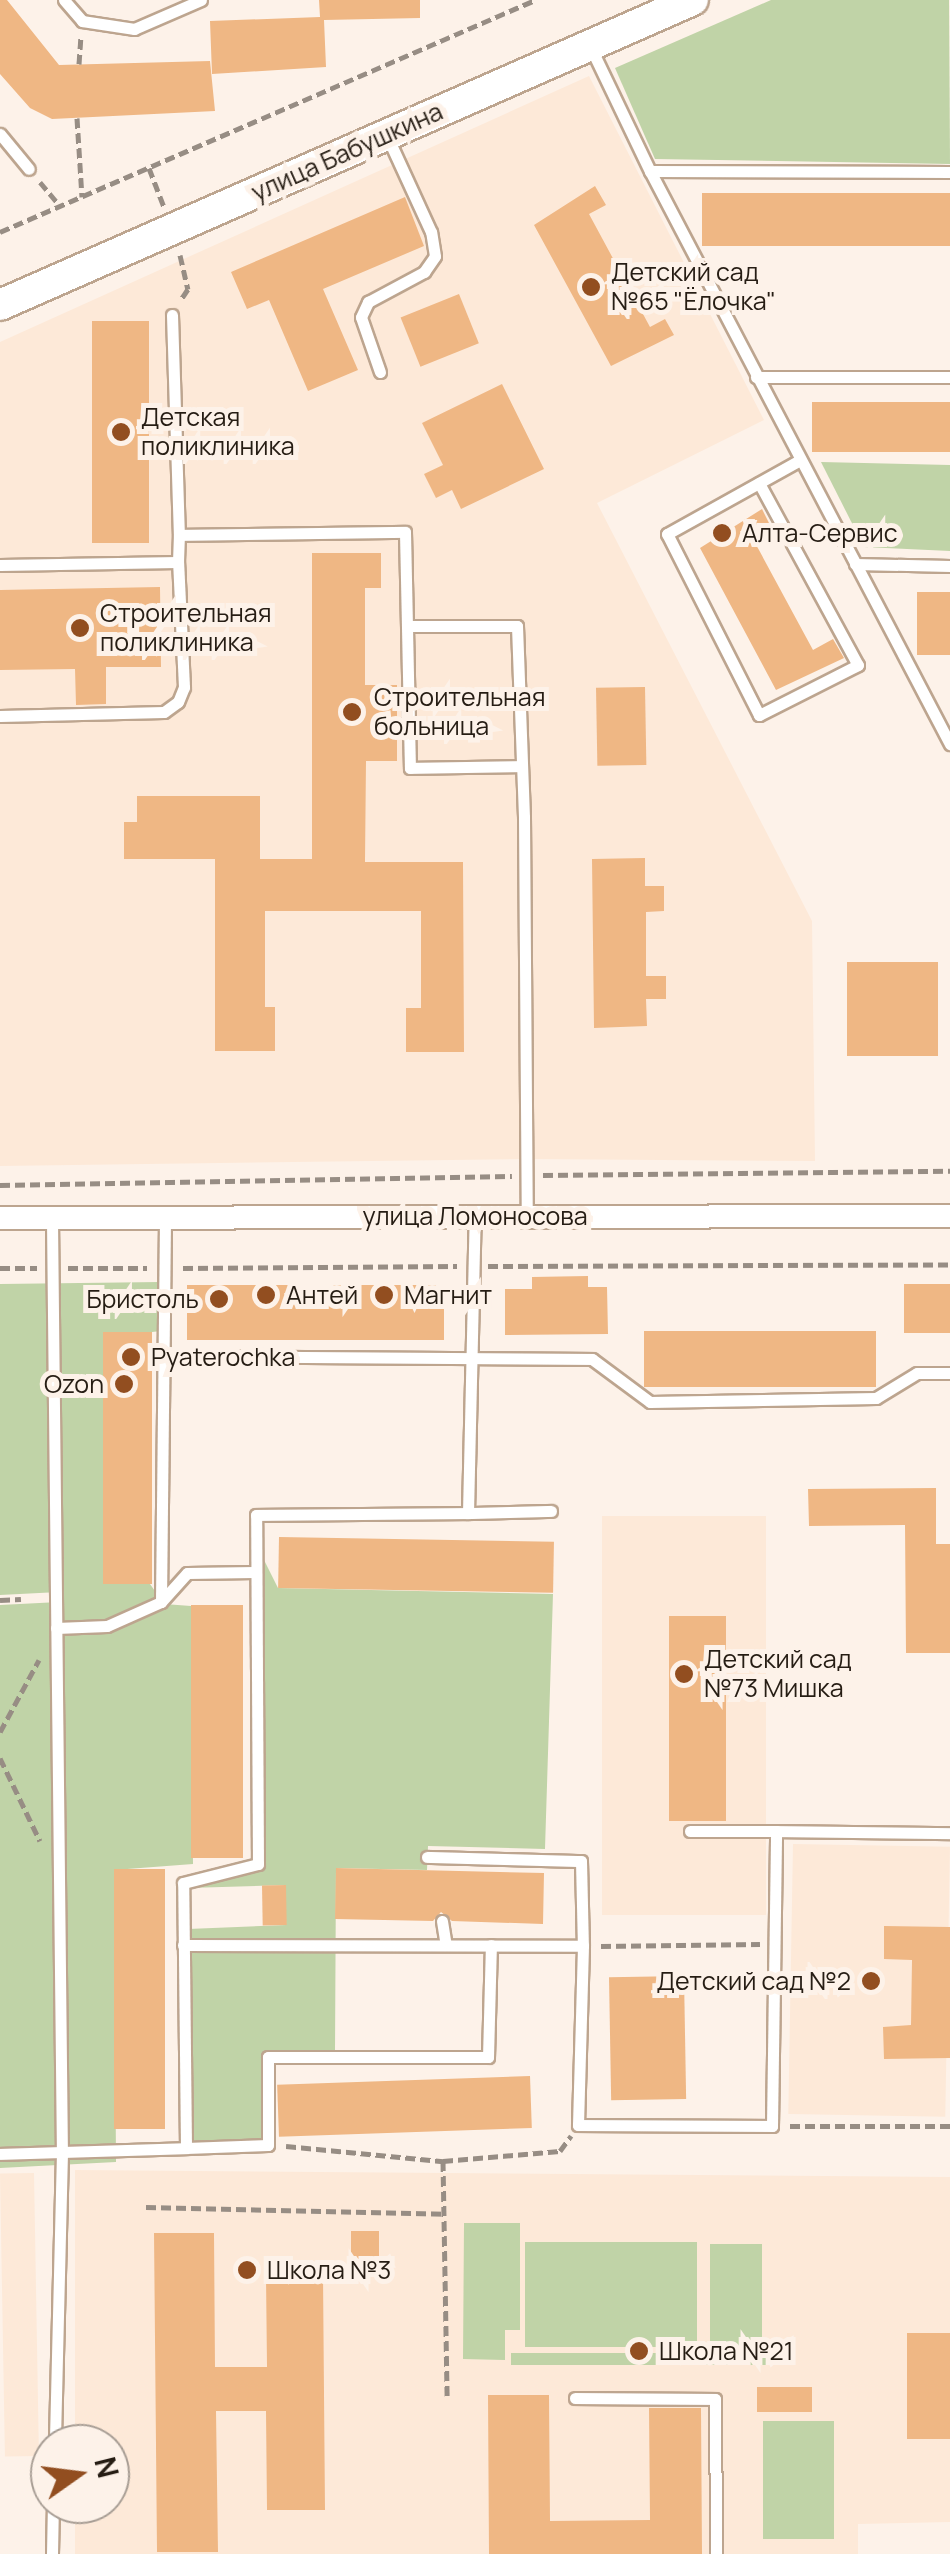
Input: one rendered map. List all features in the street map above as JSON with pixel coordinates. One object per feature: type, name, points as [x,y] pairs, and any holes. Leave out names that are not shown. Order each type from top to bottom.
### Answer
[{"type":"street","name":"улица Бабушкина","points":[[0,305],[694,0]]},
{"type":"street","name":"улица Ломоносова","points":[[0,1218],[950,1216]]},
{"type":"lane","points":[[64,0],[82,20],[134,29],[201,0]]},
{"type":"lane","points":[[589,45],[756,377],[950,744]]},
{"type":"lane","points":[[0,134],[29,169]]},
{"type":"lane","points":[[380,372],[364,331],[362,317],[368,302],[424,272],[434,256],[431,232],[387,134]]},
{"type":"lane","points":[[650,171],[950,172]]},
{"type":"lane","points":[[0,716],[164,712],[178,702],[184,688],[172,315]]},
{"type":"lane","points":[[756,377],[950,377]]},
{"type":"lane","points":[[759,483],[858,666],[759,715],[667,534],[800,460]]},
{"type":"lane","points":[[178,536],[405,532],[410,768],[522,766]]},
{"type":"lane","points":[[0,565],[178,562]]},
{"type":"lane","points":[[854,564],[950,566]]},
{"type":"lane","points":[[408,626],[517,626],[526,1215]]},
{"type":"lane","points":[[468,1513],[474,1215]]},
{"type":"lane","points":[[52,1220],[62,2152],[55,2424]]},
{"type":"lane","points":[[161,1602],[165,1220]]},
{"type":"lane","points":[[164,1356],[592,1359],[650,1402],[876,1398],[917,1374],[950,1373]]},
{"type":"lane","points":[[186,2148],[183,1882],[258,1864],[256,1515],[552,1511]]},
{"type":"lane","points":[[56,1628],[107,1626],[161,1602],[187,1573],[256,1572]]},
{"type":"lane","points":[[690,1831],[950,1833]]},
{"type":"lane","points":[[427,1857],[580,1860],[578,2126],[772,2126],[776,1831]]},
{"type":"lane","points":[[442,1921],[446,1945]]},
{"type":"lane","points":[[183,1945],[582,1946]]},
{"type":"lane","points":[[0,2154],[268,2145],[268,2057],[488,2056],[490,1945]]},
{"type":"lane","points":[[575,2398],[715,2398],[716,2554]]},
{"type":"lane","points":[[52,2554],[53,2524]]},
{"type":"path","points":[[0,232],[536,0]]},
{"type":"path","points":[[80,64],[82,20]]},
{"type":"path","points":[[77,118],[82,197]]},
{"type":"path","points":[[29,169],[60,206]]},
{"type":"path","points":[[0,1185],[950,1170]]},
{"type":"path","points":[[0,1600],[21,1600]]},
{"type":"path","points":[[0,1732],[56,1628]]},
{"type":"path","points":[[0,1758],[59,1880]]},
{"type":"path","points":[[582,1946],[773,1944]]},
{"type":"path","points":[[268,2145],[443,2161],[560,2152],[578,2126]]},
{"type":"path","points":[[772,2126],[950,2126]]},
{"type":"path","points":[[443,2161],[447,2396]]},
{"type":"path","points":[[146,2207],[445,2214]]},
{"type":"shaded area","name":"Строительная больница","points":[[589,76],[764,420],[597,503],[812,921],[815,1161],[526,1159],[0,1166],[0,342]]},
{"type":"shaded area","name":"Детский сад №73 Мишка","points":[[602,1516],[766,1516],[766,1915],[602,1915]]},
{"type":"shaded area","name":"Детский сад №2","points":[[793,1844],[950,1847],[945,2117],[788,2114]]},
{"type":"shaded area","points":[[75,2170],[950,2177],[950,2522],[858,2524],[858,2554],[75,2554],[75,2524],[130,2524],[130,2424],[75,2424]]},
{"type":"shaded area","points":[[34,2173],[38,2424],[30,2424],[30,2456],[5,2457],[0,2174]]},
{"type":"green space","points":[[771,0],[949,0],[950,164],[655,159],[615,68]]},
{"type":"green space","points":[[821,462],[950,465],[950,551],[864,547]]},
{"type":"green space","points":[[160,1282],[161,1331],[152,1332],[150,1584],[164,1604],[191,1606],[193,1864],[114,1870],[116,2162],[0,2168],[0,1605],[59,1602],[59,1592],[0,1595],[0,1284]]},
{"type":"green space","points":[[259,1550],[278,1588],[553,1594],[545,1849],[428,1846],[427,1870],[336,1868],[335,2053],[264,2054],[264,2141],[190,2143],[188,1929],[286,1925],[285,1885],[188,1888],[262,1867]]},
{"type":"green space","points":[[464,2223],[520,2223],[520,2330],[505,2330],[505,2360],[463,2359]]},
{"type":"green space","points":[[525,2242],[697,2242],[697,2347],[525,2347]]},
{"type":"green space","points":[[710,2244],[762,2244],[762,2346],[710,2346]]},
{"type":"green space","points":[[511,2353],[771,2353],[771,2365],[511,2365]]},
{"type":"green space","points":[[763,2421],[834,2421],[834,2539],[763,2539]]},
{"type":"building","points":[[0,0],[7,0],[59,65],[210,61],[215,111],[52,119],[30,108],[0,74]]},
{"type":"building","points":[[319,0],[420,0],[420,18],[324,20],[326,67],[212,74],[210,21],[320,17]]},
{"type":"building","points":[[595,186],[606,205],[589,214],[650,327],[665,319],[674,335],[611,366],[534,225]]},
{"type":"building","points":[[702,193],[950,193],[950,246],[702,246]]},
{"type":"building","points":[[405,197],[424,246],[323,289],[358,370],[308,391],[269,300],[247,309],[231,272]]},
{"type":"building","points":[[459,294],[479,343],[420,367],[401,318]]},
{"type":"building","name":"Детская поликлиника","points":[[92,321],[149,321],[149,543],[92,543]]},
{"type":"building","points":[[502,384],[544,469],[461,509],[452,490],[436,498],[424,474],[443,465],[422,423]]},
{"type":"building","points":[[812,402],[950,402],[950,452],[812,452]]},
{"type":"building","points":[[762,509],[772,529],[753,539],[813,650],[833,639],[844,658],[776,690],[700,548]]},
{"type":"building","points":[[312,553],[381,553],[381,588],[365,588],[365,685],[397,685],[397,761],[366,761],[365,862],[463,862],[464,1052],[406,1052],[406,1008],[421,1008],[421,911],[265,911],[265,1007],[275,1007],[275,1051],[215,1051],[215,859],[124,859],[124,822],[137,822],[137,796],[260,796],[260,859],[312,859]]},
{"type":"building","name":"Строительная поликлиника","points":[[160,587],[161,667],[106,667],[106,704],[76,705],[75,669],[0,670],[0,590]]},
{"type":"building","points":[[917,592],[950,592],[950,655],[917,655]]},
{"type":"building","points":[[645,687],[646,765],[597,766],[596,688]]},
{"type":"building","points":[[645,858],[645,886],[664,886],[664,911],[646,912],[646,976],[666,976],[666,999],[646,999],[647,1026],[594,1028],[592,859]]},
{"type":"building","points":[[847,962],[938,962],[938,1056],[847,1056]]},
{"type":"building","points":[[588,1276],[588,1287],[607,1287],[608,1334],[505,1335],[505,1289],[532,1289],[532,1277]]},
{"type":"building","points":[[904,1284],[950,1284],[950,1333],[904,1333]]},
{"type":"building","points":[[187,1285],[444,1285],[444,1340],[187,1340]]},
{"type":"building","points":[[644,1331],[876,1331],[876,1387],[644,1387]]},
{"type":"building","points":[[103,1332],[152,1332],[152,1584],[103,1584]]},
{"type":"building","points":[[936,1488],[936,1544],[950,1544],[950,1653],[906,1653],[905,1525],[809,1526],[808,1489]]},
{"type":"building","points":[[279,1537],[554,1542],[553,1593],[278,1588]]},
{"type":"building","points":[[191,1605],[243,1605],[243,1858],[191,1858]]},
{"type":"building","points":[[669,1616],[726,1616],[726,1821],[669,1821]]},
{"type":"building","points":[[336,1868],[544,1873],[543,1924],[452,1921],[441,1912],[433,1921],[335,1919]]},
{"type":"building","points":[[114,1869],[165,1869],[165,2129],[114,2129]]},
{"type":"building","points":[[262,1885],[286,1885],[287,1925],[263,1925]]},
{"type":"building","points":[[884,1926],[950,1927],[950,2058],[884,2059],[883,2027],[911,2025],[912,1960],[884,1959]]},
{"type":"building","points":[[684,1976],[686,2099],[611,2100],[609,1977]]},
{"type":"building","points":[[530,2076],[532,2128],[279,2137],[277,2085]]},
{"type":"building","points":[[351,2231],[379,2231],[379,2265],[351,2265]]},
{"type":"building","points":[[154,2233],[214,2233],[215,2367],[267,2367],[266,2276],[323,2275],[325,2510],[267,2510],[266,2411],[216,2411],[218,2552],[157,2552]]},
{"type":"building","points":[[907,2333],[950,2333],[950,2439],[907,2439]]},
{"type":"building","points":[[757,2387],[812,2387],[812,2412],[757,2412]]},
{"type":"building","points":[[488,2395],[549,2395],[550,2521],[650,2520],[649,2408],[701,2408],[702,2554],[489,2554]]},
{"type":"place","name":"Детский сад №65 \"Ёлочка\"","points":[[591,287]]},
{"type":"place","name":"Детская поликлиника","points":[[121,432]]},
{"type":"place","name":"Алта-Сервис","points":[[722,533]]},
{"type":"place","name":"Строительная поликлиника","points":[[80,628]]},
{"type":"place","name":"Строительная больница","points":[[352,712]]},
{"type":"place","name":"Антей","points":[[266,1295]]},
{"type":"place","name":"Магнит","points":[[384,1295]]},
{"type":"place","name":"Бристоль","points":[[219,1299]]},
{"type":"place","name":"Pyaterochka","points":[[131,1357]]},
{"type":"place","name":"Ozon","points":[[124,1384]]},
{"type":"place","name":"Детский сад №73 Мишка","points":[[684,1674]]},
{"type":"place","name":"Детский сад №2","points":[[871,1981]]},
{"type":"place","name":"Школа №3","points":[[247,2270]]},
{"type":"place","name":"Школа №21","points":[[639,2351]]}]
